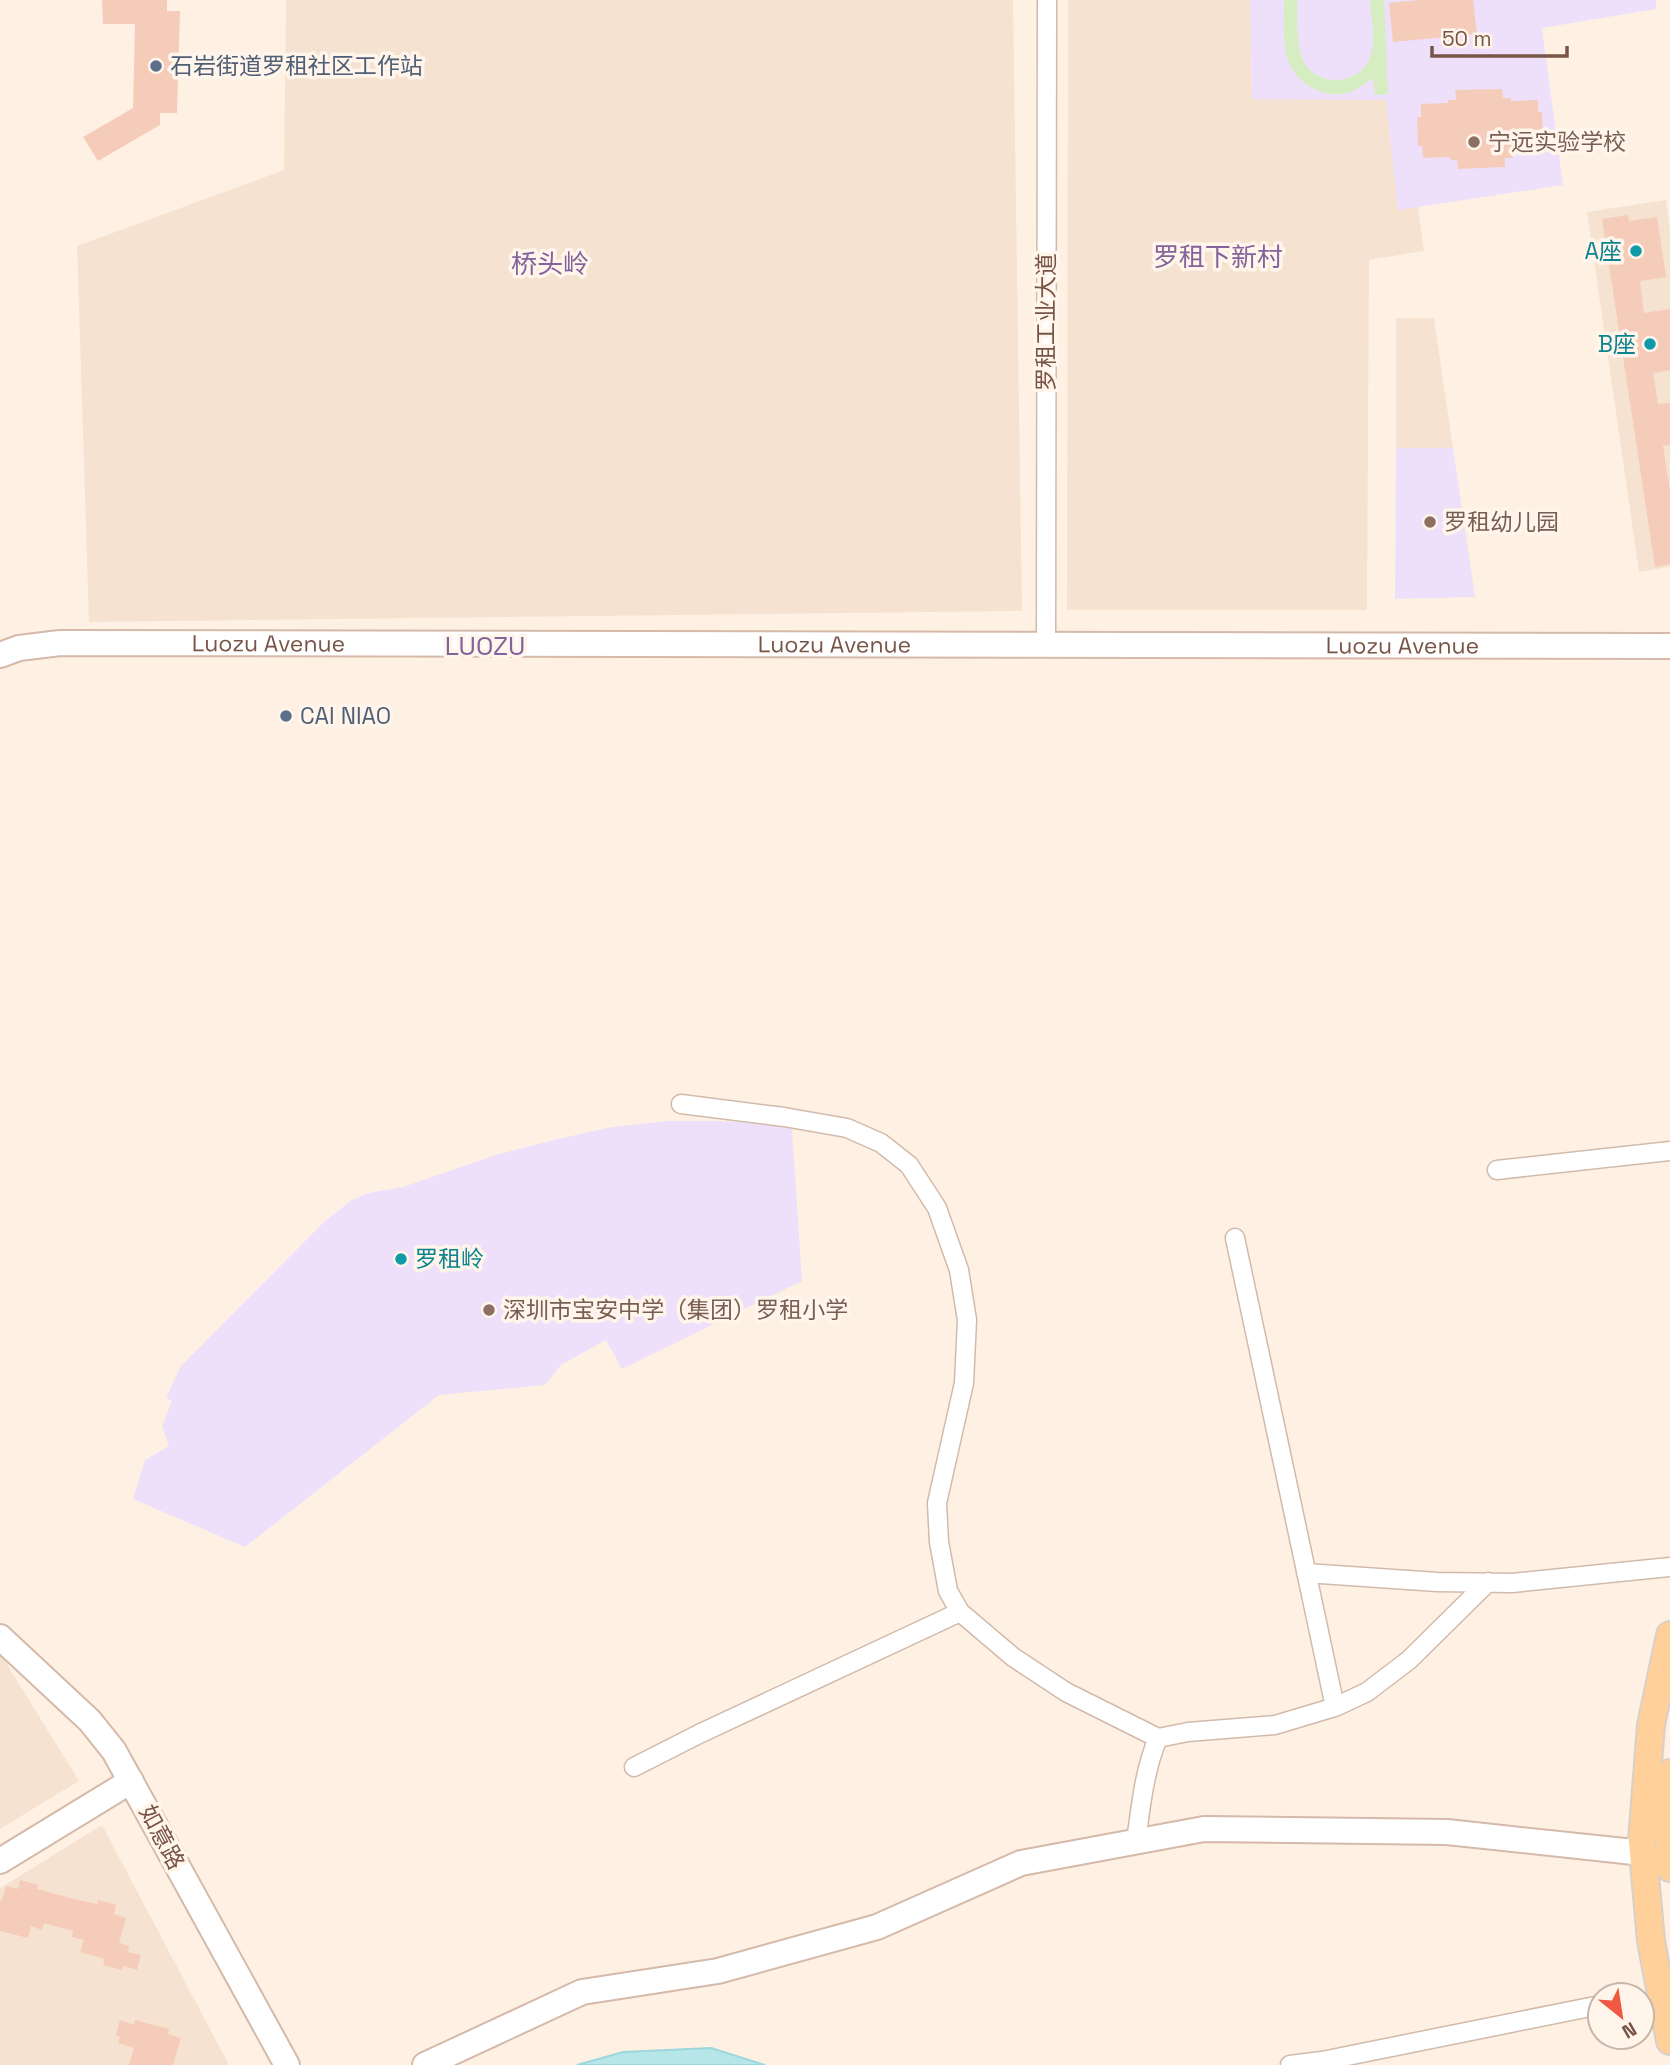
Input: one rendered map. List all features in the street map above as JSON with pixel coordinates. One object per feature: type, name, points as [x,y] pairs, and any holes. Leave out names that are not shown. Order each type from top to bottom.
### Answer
[{"type":"main road","points":[[1651,1981],[1651,1941],[1642,1841],[1651,1725],[1670,1635]]},
{"type":"main road","points":[[1670,1773],[1670,1868]]},
{"type":"main road","points":[[1656,2007],[1670,2041]]},
{"type":"street","name":"罗租工业大道","points":[[1046,645],[1047,0]]},
{"type":"street","name":"Luozu Avenue","points":[[0,655],[19,648],[60,643],[1670,646]]},
{"type":"street","points":[[681,1104],[847,1128],[881,1143],[909,1165],[937,1208],[959,1270],[967,1320],[964,1383],[937,1503],[939,1542],[948,1591],[960,1612],[1013,1657],[1066,1692],[1158,1738],[1188,1732],[1275,1725],[1335,1707],[1367,1692],[1409,1660],[1488,1582]]},
{"type":"street","points":[[1497,1170],[1670,1151]]},
{"type":"street","points":[[1235,1238],[1335,1707]]},
{"type":"street","points":[[1306,1573],[1437,1582],[1512,1583],[1670,1567]]},
{"type":"street","points":[[635,1767],[960,1612]]},
{"type":"street","name":"如意路","points":[[0,1637],[103,1735],[114,1751],[287,2065]]},
{"type":"street","points":[[1136,1841],[1149,1759],[1158,1738]]},
{"type":"street","points":[[0,1861],[131,1781]]},
{"type":"street","points":[[425,2065],[582,1992],[732,1967],[877,1927],[1021,1863],[1204,1829],[1447,1832],[1643,1853]]},
{"type":"street","points":[[1290,2065],[1586,2009]]},
{"type":"shaded area","name":"桥头岭","points":[[286,0],[1013,0],[1022,611],[89,622],[77,246],[284,170]]},
{"type":"shaded area","name":"罗租下新村","points":[[1068,0],[1250,0],[1252,99],[1386,100],[1398,209],[1418,207],[1424,251],[1369,260],[1367,610],[1067,610]]},
{"type":"shaded area","name":"宁远实验学校","points":[[1250,0],[1656,0],[1656,9],[1542,28],[1563,185],[1398,210],[1386,100],[1252,99]]},
{"type":"shaded area","points":[[1666,200],[1670,229],[1670,567],[1639,572],[1587,212]]},
{"type":"shaded area","points":[[1396,318],[1434,318],[1453,448],[1396,448]]},
{"type":"shaded area","name":"罗租幼儿园","points":[[1396,448],[1453,448],[1475,597],[1395,599]]},
{"type":"shaded area","name":"深圳市宝安中学（集团）罗租小学","points":[[667,1121],[758,1123],[792,1129],[802,1281],[622,1369],[606,1340],[561,1365],[545,1385],[439,1395],[245,1547],[133,1499],[145,1460],[169,1446],[162,1426],[172,1401],[166,1398],[181,1366],[325,1221],[352,1200],[369,1193],[403,1187],[499,1154],[558,1139],[612,1127]]},
{"type":"shaded area","points":[[0,1653],[79,1781],[0,1829]]},
{"type":"shaded area","points":[[102,1825],[228,2065],[0,2065],[0,1888]]},
{"type":"green space","points":[[1284,0],[1297,0],[1298,42],[1306,65],[1313,73],[1333,80],[1354,76],[1369,60],[1373,38],[1370,0],[1384,0],[1388,94],[1375,95],[1373,78],[1350,92],[1331,94],[1313,88],[1298,77],[1286,53]]},
{"type":"water","points":[[711,2048],[765,2065],[577,2065],[623,2052]]},
{"type":"building","name":"石岩街道罗租社区工作站","points":[[102,0],[167,0],[167,11],[180,11],[177,113],[160,113],[160,125],[98,161],[83,137],[133,108],[135,24],[103,24]]},
{"type":"building","points":[[1473,0],[1477,34],[1393,42],[1389,3]]},
{"type":"building","points":[[1502,89],[1503,98],[1511,98],[1511,101],[1538,100],[1538,112],[1542,112],[1543,141],[1539,141],[1539,154],[1512,154],[1513,158],[1505,158],[1505,167],[1458,169],[1457,160],[1450,160],[1450,157],[1423,158],[1422,146],[1418,146],[1417,117],[1421,117],[1421,104],[1456,100],[1455,90]]},
{"type":"building","points":[[1628,215],[1629,221],[1657,217],[1666,277],[1640,281],[1644,313],[1670,309],[1670,370],[1653,373],[1658,404],[1670,403],[1670,445],[1663,446],[1670,490],[1670,564],[1655,567],[1602,219]]},
{"type":"building","points":[[20,1880],[39,1885],[37,1889],[78,1900],[97,1904],[98,1900],[116,1905],[114,1914],[126,1918],[119,1943],[129,1946],[128,1952],[141,1955],[137,1970],[123,1966],[122,1970],[103,1965],[105,1959],[80,1952],[84,1940],[72,1937],[73,1931],[44,1923],[42,1930],[31,1926],[28,1938],[0,1931],[0,1900],[6,1886],[18,1889]]},
{"type":"building","points":[[120,2020],[134,2025],[135,2020],[169,2029],[168,2034],[181,2038],[173,2065],[129,2065],[134,2048],[118,2043],[120,2037],[116,2035]]},
{"type":"place","name":"石岩街道罗租社区工作站","points":[[156,66]]},
{"type":"place","name":"宁远实验学校","points":[[1474,142]]},
{"type":"place","name":"A座","points":[[1636,251]]},
{"type":"place","name":"B座","points":[[1650,344]]},
{"type":"place","name":"罗租幼儿园","points":[[1430,522]]},
{"type":"place","name":"CAI NIAO","points":[[286,716]]},
{"type":"place","name":"罗租岭","points":[[401,1259]]},
{"type":"place","name":"深圳市宝安中学（集团）罗租小学","points":[[489,1310]]},
{"type":"district","name":"罗租下新村","points":[[1218,257]]},
{"type":"district","name":"桥头岭","points":[[550,264]]},
{"type":"district","name":"LUOZU","points":[[485,646]]}]
